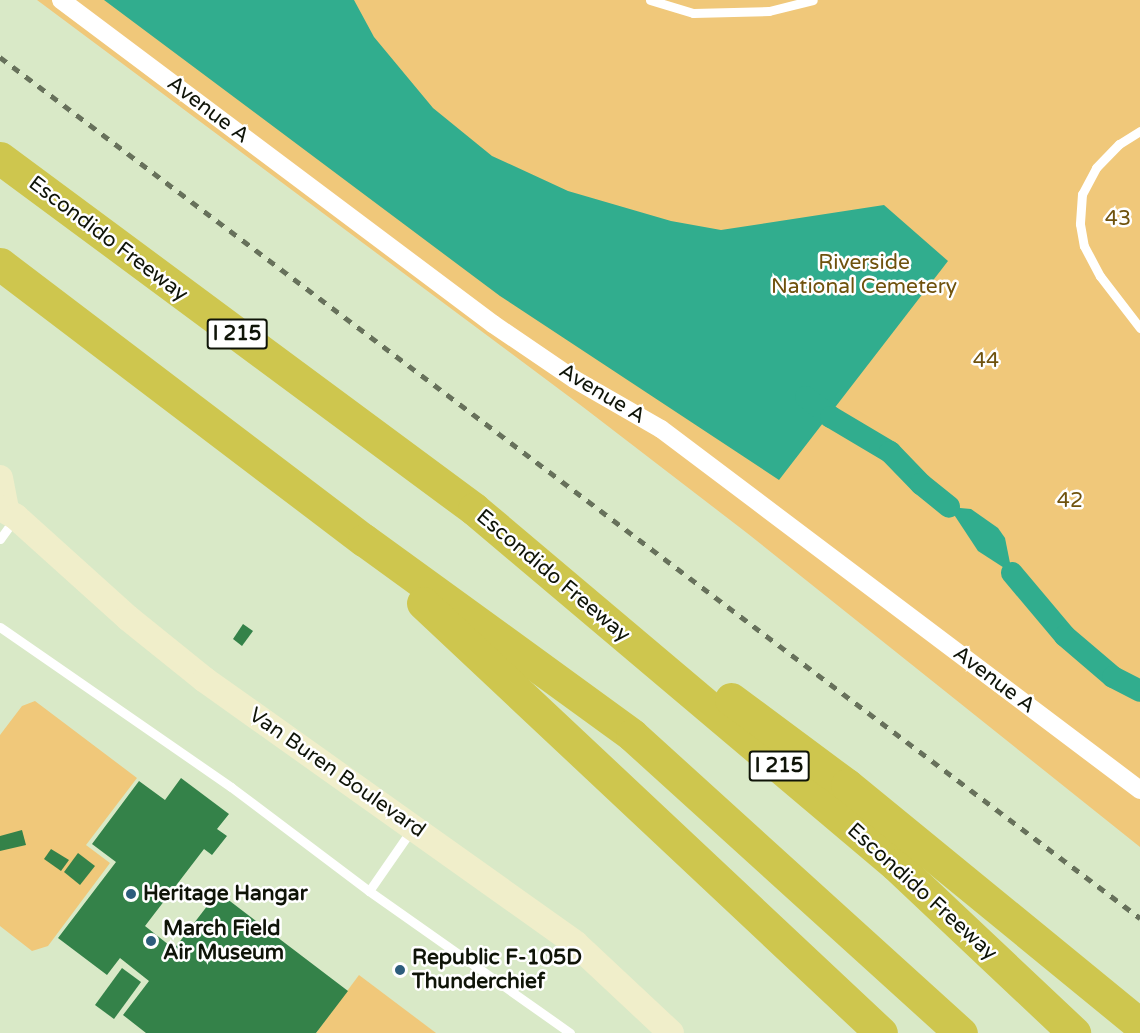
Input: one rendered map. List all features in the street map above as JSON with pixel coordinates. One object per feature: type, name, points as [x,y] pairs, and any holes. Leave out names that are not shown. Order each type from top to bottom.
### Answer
[{"type":"highway","name":"Escondido Freeway","points":[[0,158],[474,509],[896,865],[1074,1033]]},
{"type":"highway","points":[[0,264],[364,540],[632,735],[961,1033]]},
{"type":"highway","points":[[474,509],[847,785],[1140,1025]]},
{"type":"highway","points":[[364,540],[431,612],[881,1033]]},
{"type":"street","name":"Avenue A","points":[[61,0],[493,324],[574,379],[661,429],[1140,790]]},
{"type":"street","points":[[0,478],[7,511]]},
{"type":"street","name":"Van Buren Boulevard","points":[[7,511],[128,618],[205,680],[576,944],[672,1033]]},
{"type":"lane","points":[[650,0],[693,13],[769,11],[813,0]]},
{"type":"lane","points":[[1140,131],[1119,144],[1096,168],[1082,194],[1080,224],[1084,246],[1100,276],[1140,328]]},
{"type":"lane","points":[[0,538],[7,511]]},
{"type":"lane","points":[[0,627],[231,787],[369,891],[570,1033]]},
{"type":"lane","points":[[369,891],[413,827]]},
{"type":"green space","name":"Riverside National Cemetery","points":[[37,0],[1140,0],[1140,847],[747,533],[583,407]]},
{"type":"green space","points":[[35,701],[137,778],[86,845],[110,863],[48,946],[32,951],[0,926],[0,735],[22,706]]},
{"type":"green space","points":[[359,975],[436,1033],[316,1033]]},
{"type":"water","points":[[104,0],[354,0],[374,37],[433,108],[492,156],[568,191],[671,221],[721,230],[884,205],[948,261],[779,480],[500,296]]},
{"type":"water","points":[[949,507],[971,509],[998,528],[1005,538],[1012,573],[978,551]]},
{"type":"building","points":[[243,624],[253,631],[242,646],[233,639]]},
{"type":"building","points":[[181,778],[229,814],[217,829],[227,836],[212,855],[204,849],[145,926],[174,949],[218,892],[348,991],[316,1033],[146,1033],[123,1015],[149,981],[120,958],[107,975],[58,938],[116,862],[92,844],[139,781],[165,800]]},
{"type":"building","points":[[22,830],[26,845],[0,851],[0,836]]},
{"type":"building","points":[[51,849],[69,860],[61,871],[44,859]]},
{"type":"building","points":[[78,853],[95,866],[80,885],[64,872]]},
{"type":"building","points":[[122,968],[141,982],[114,1019],[95,1005]]},
{"type":"waterway","points":[[806,397],[831,417],[890,452],[921,484],[949,507]]},
{"type":"waterway","points":[[1012,573],[1065,636],[1113,677],[1140,691]]},
{"type":"railway","points":[[0,57],[1140,918]]},
{"type":"place","name":"Heritage Hangar","points":[[131,894]]},
{"type":"place","name":"March Field Air Museum","points":[[151,941]]},
{"type":"place","name":"Republic F-105D Thunderchief","points":[[400,970]]},
{"type":"park label","name":"43","points":[[1118,219]]},
{"type":"park label","name":"44","points":[[986,361]]},
{"type":"park label","name":"42","points":[[1070,501]]}]
